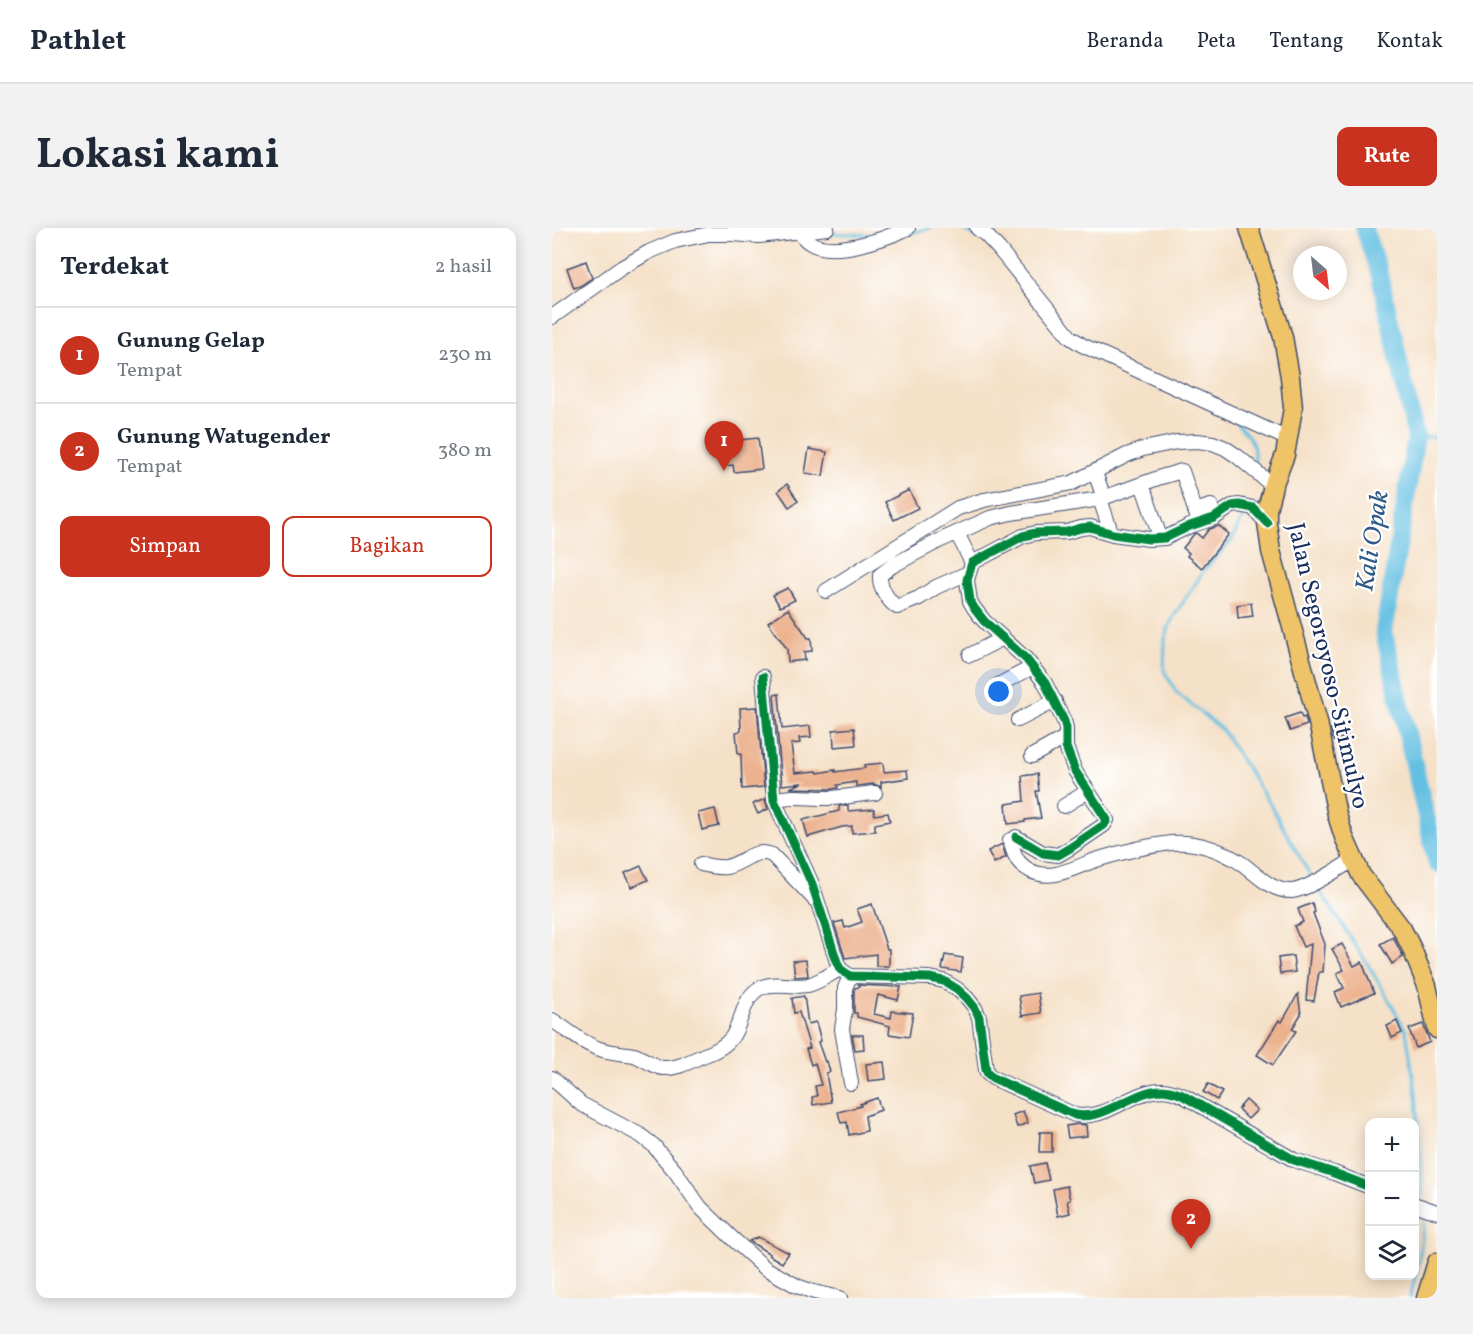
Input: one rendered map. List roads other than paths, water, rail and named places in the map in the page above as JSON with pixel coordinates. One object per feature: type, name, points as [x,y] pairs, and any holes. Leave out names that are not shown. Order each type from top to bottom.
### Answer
[{"type":"main road","name":"Jalan Segoroyoso-Sitimulyo","points":[[1249,228],[1283,337],[1293,408],[1285,455],[1267,509],[1271,551],[1318,722],[1337,815],[1344,837],[1361,874],[1402,929],[1412,949],[1427,986],[1437,1029]]},
{"type":"main road","points":[[1426,1298],[1437,1262]]},
{"type":"street","points":[[552,318],[621,268],[675,241],[709,234],[759,236],[827,228]]},
{"type":"street","points":[[798,232],[809,243],[830,249],[866,243],[908,228]]},
{"type":"street","points":[[977,228],[999,249],[1070,337],[1082,345],[1288,439]]},
{"type":"street","points":[[826,591],[958,508],[984,500],[1072,483],[1143,449],[1177,442],[1214,443],[1237,456],[1274,486]]},
{"type":"street","points":[[1211,506],[1196,515],[1182,471],[1102,499],[990,518],[940,540],[892,566],[880,575],[880,581],[890,603],[897,607],[970,568],[979,558],[1027,535],[1094,527],[1113,534],[1149,539],[1165,538],[1214,518],[1232,506],[1239,505],[1252,508],[1267,523]]},
{"type":"street","points":[[1097,478],[1109,526]]},
{"type":"street","points":[[1142,484],[1157,529],[1142,531]]},
{"type":"street","points":[[1069,505],[1074,530]]},
{"type":"street","points":[[957,534],[970,568],[967,580],[968,592],[974,608],[984,621],[1021,654],[1045,683],[1064,721],[1066,747],[1075,771],[1107,818],[1106,823],[1058,855],[1043,853],[1013,838],[1017,860],[1026,868],[1038,874],[1055,874],[1067,872],[1125,851],[1173,843],[1196,844],[1215,848],[1268,884],[1292,891],[1306,886],[1353,860]]},
{"type":"street","points":[[970,656],[1003,638]]},
{"type":"street","points":[[998,685],[1033,667]]},
{"type":"street","points":[[763,677],[774,800],[809,877],[837,962],[845,972],[845,1009],[842,1029],[851,1083]]},
{"type":"street","points":[[1018,720],[1054,700]]},
{"type":"street","points":[[1032,756],[1066,737]]},
{"type":"street","points":[[1064,806],[1088,791]]},
{"type":"street","points":[[774,800],[795,796],[831,798],[875,793]]},
{"type":"street","points":[[700,864],[728,867],[765,852],[772,855],[818,904]]},
{"type":"street","points":[[552,1020],[594,1047],[635,1056],[654,1065],[671,1068],[701,1057],[723,1046],[731,1039],[748,1000],[762,987],[807,985],[845,972],[930,978],[944,981],[957,989],[975,1008],[979,1017],[986,1070],[993,1078],[1082,1117],[1096,1114],[1149,1092],[1173,1091],[1294,1160],[1365,1184]]},
{"type":"street","points":[[552,1078],[581,1104],[640,1135],[653,1145],[675,1171],[700,1207],[765,1268],[797,1286],[840,1298]]},
{"type":"street","points":[[1419,1206],[1437,1212]]},
{"type":"waterway","points":[[911,233],[930,228]]},
{"type":"waterway","points":[[961,228],[979,238]]},
{"type":"waterway","name":"Kali Opak","points":[[1364,228],[1380,276],[1416,437],[1384,632],[1437,864]]},
{"type":"waterway","points":[[828,233],[873,235]]},
{"type":"waterway","points":[[1234,421],[1251,440],[1254,464]]},
{"type":"waterway","points":[[1416,437],[1437,437]]},
{"type":"waterway","points":[[1243,517],[1231,541],[1205,569],[1172,619],[1165,639],[1164,671],[1177,693],[1222,730],[1270,804],[1311,877]]},
{"type":"waterway","points":[[1318,888],[1367,963],[1406,1031],[1416,1094],[1423,1196]]},
{"type":"waterway","points":[[1410,1298],[1419,1261],[1424,1223]]},
{"type":"place","name":"Gunung Gelap","points":[[724,471]]},
{"type":"place","name":"Gunung Watugender","points":[[1191,1249]]}]
